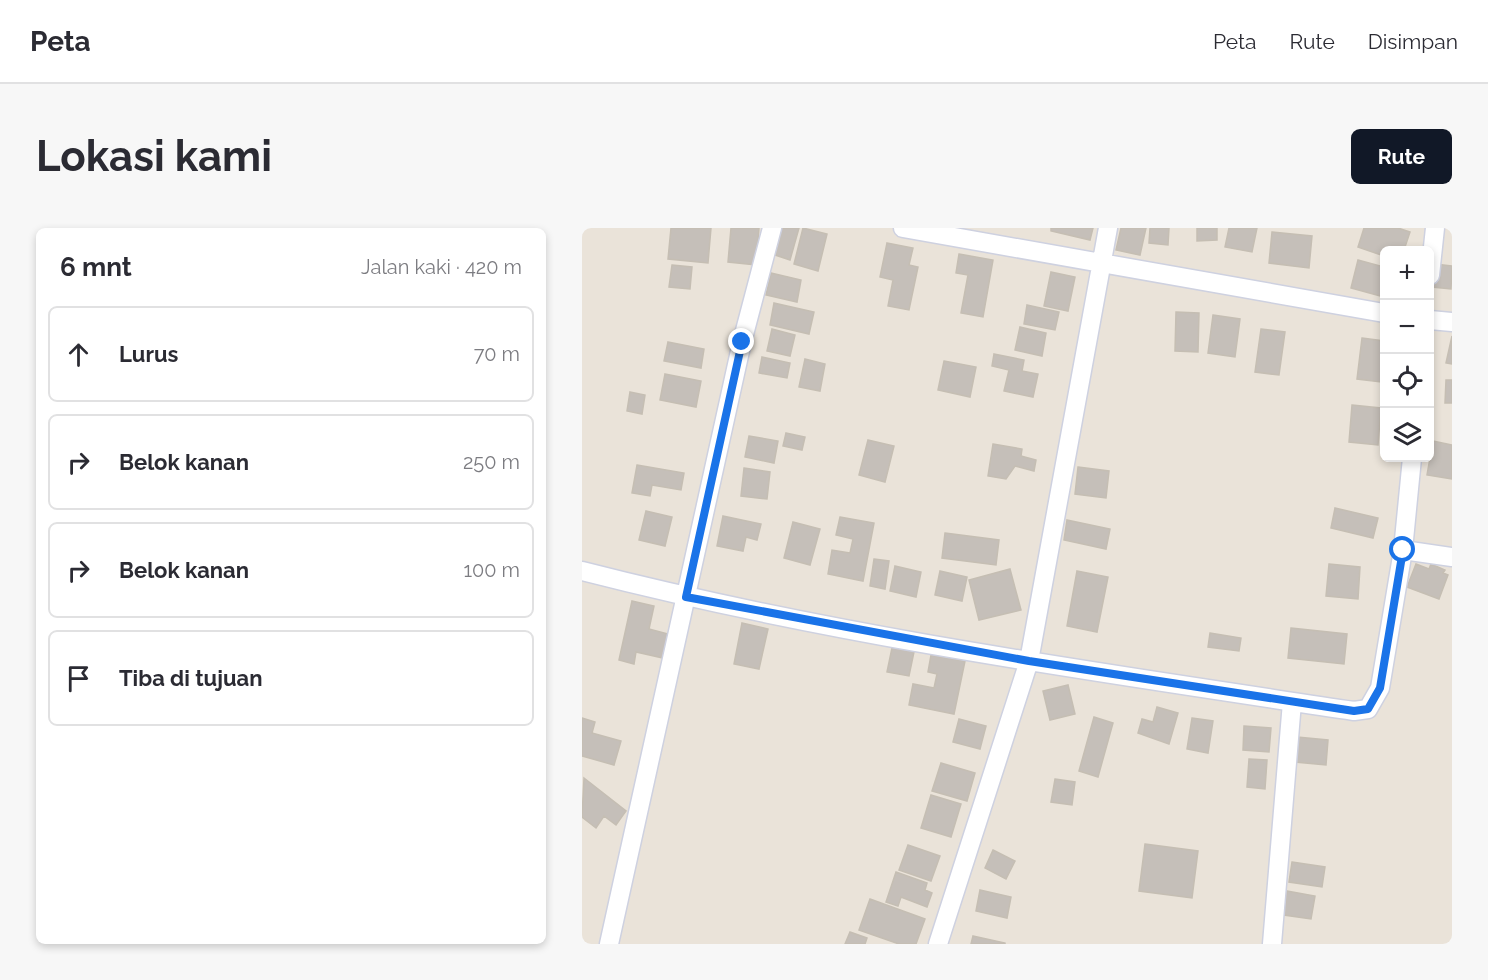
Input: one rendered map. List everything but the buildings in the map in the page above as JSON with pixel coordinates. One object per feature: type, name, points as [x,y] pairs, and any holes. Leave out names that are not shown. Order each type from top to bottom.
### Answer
[{"type":"street","points":[[609,944],[742,342],[772,228]]},
{"type":"street","points":[[903,228],[1380,312]]},
{"type":"street","points":[[938,944],[1029,661],[1108,228]]},
{"type":"street","points":[[1433,246],[1435,228]]},
{"type":"street","points":[[1434,320],[1452,322]]},
{"type":"street","points":[[582,570],[686,597],[1029,661],[1354,711],[1368,709],[1375,702],[1380,688],[1403,550],[1412,462]]},
{"type":"street","points":[[1403,550],[1452,557]]},
{"type":"street","points":[[1272,944],[1292,702]]},
{"type":"route","points":[[742,342],[686,597],[1029,661],[1354,711],[1368,709],[1375,702],[1380,688],[1403,550]]}]
